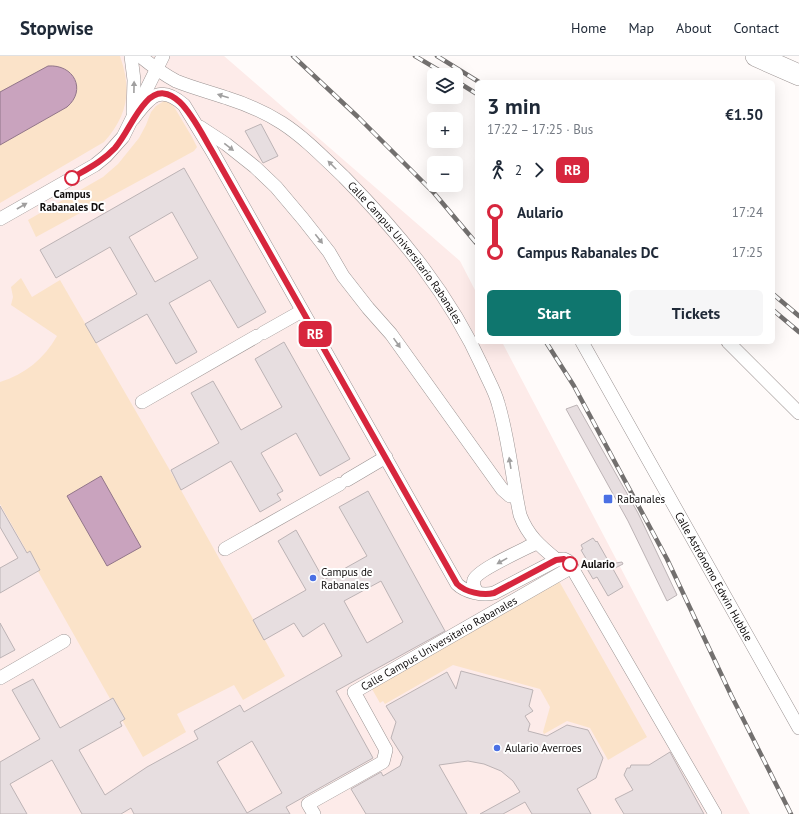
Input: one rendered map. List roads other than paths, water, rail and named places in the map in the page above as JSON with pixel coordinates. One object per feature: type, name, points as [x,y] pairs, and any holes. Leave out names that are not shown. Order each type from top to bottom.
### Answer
[{"type":"main road","points":[[756,56],[799,75]]},
{"type":"street","name":"Calle Campus Universitario Rabanales","points":[[131,56],[134,80],[133,119]]},
{"type":"street","name":"Calle Campus Universitario Rabanales","points":[[140,56],[156,70],[176,80],[200,90],[229,98],[263,113],[296,132],[376,209],[416,258],[453,310],[477,356],[498,402],[515,492],[524,527],[536,543],[556,560]]},
{"type":"street","name":"Calle Campus Universitario Rabanales","points":[[0,219],[67,181],[106,156],[123,137],[163,56]]},
{"type":"street","name":"Calle Campus Universitario Rabanales","points":[[200,90],[190,96],[187,102],[194,120],[255,167],[303,218],[329,252],[343,276],[391,334],[502,488],[510,496],[513,496],[515,492]]},
{"type":"street","name":"Calle Campus Universitario Rabanales","points":[[133,119],[151,98],[162,94],[167,94],[184,105],[194,120],[457,584],[462,589],[488,594],[494,593],[556,560],[564,559],[568,561],[572,567],[354,692],[386,750],[383,762],[308,804],[314,814]]},
{"type":"street","points":[[142,402],[302,311]]},
{"type":"street","name":"Calle Astrónomo Edwin Hubble","points":[[583,344],[799,728]]},
{"type":"street","points":[[730,344],[799,413]]},
{"type":"street","points":[[226,549],[386,457]]},
{"type":"street","points":[[478,592],[474,585],[474,580],[478,575],[508,557],[536,543]]},
{"type":"street","points":[[572,567],[715,814]]},
{"type":"street","points":[[0,678],[64,641]]},
{"type":"railway","points":[[293,56],[358,117],[434,193],[475,242]]},
{"type":"railway","points":[[415,56],[435,68]]},
{"type":"railway","points":[[437,56],[476,80]]},
{"type":"railway","points":[[463,85],[475,93]]},
{"type":"railway","points":[[775,296],[799,316]]},
{"type":"railway","points":[[775,312],[799,332]]},
{"type":"railway","points":[[547,344],[574,386],[667,559],[731,695],[791,814]]},
{"type":"place","name":"Campus Rabanales DC","points":[[72,178]]},
{"type":"place","name":"Rabanales","points":[[608,499]]},
{"type":"place","name":"Aulario","points":[[570,564]]},
{"type":"place","name":"Campus de Rabanales","points":[[313,578]]},
{"type":"place","name":"Aulario Averroes","points":[[497,748]]}]
